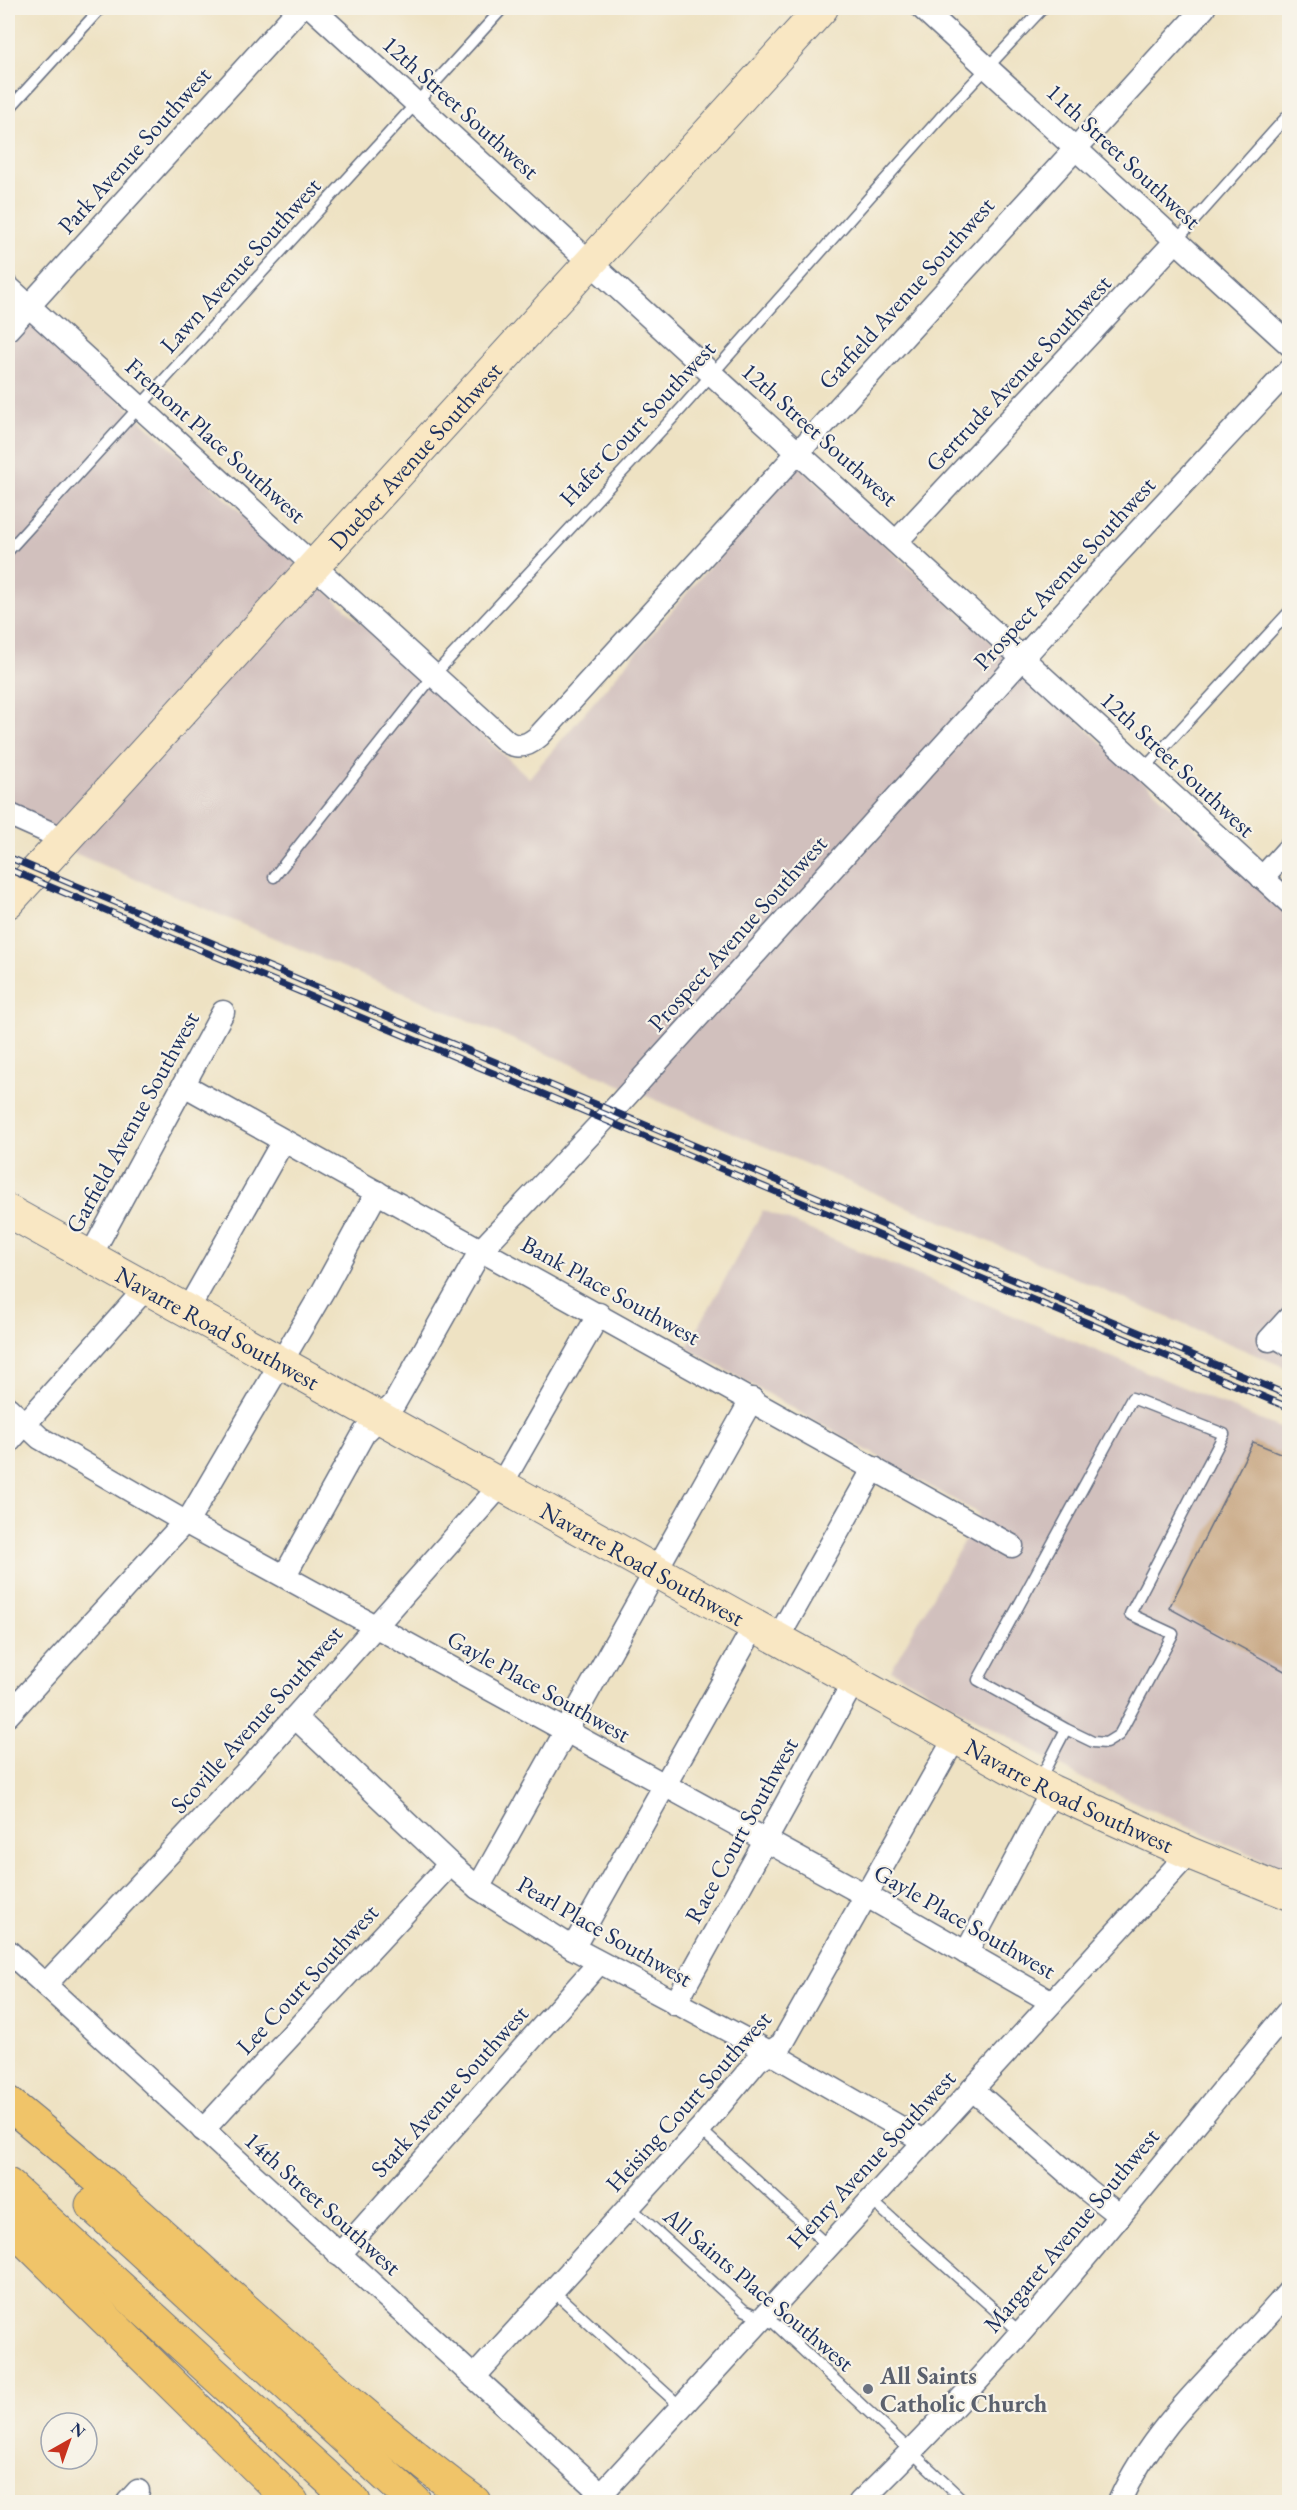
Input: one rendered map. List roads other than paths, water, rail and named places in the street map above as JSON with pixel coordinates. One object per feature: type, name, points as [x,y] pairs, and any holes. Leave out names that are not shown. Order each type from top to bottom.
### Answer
[{"type":"highway","points":[[8,2103],[298,2358],[474,2502]]},
{"type":"highway","points":[[8,2127],[415,2502]]},
{"type":"highway","points":[[8,2185],[354,2502]]},
{"type":"highway","points":[[8,2223],[292,2502]]},
{"type":"street","name":"Park Avenue Southwest","points":[[8,329],[300,8]]},
{"type":"street","name":"12th Street Southwest","points":[[312,8],[1290,903]]},
{"type":"street","name":"Dueber Avenue Southwest","points":[[8,902],[822,8]]},
{"type":"street","name":"11th Street Southwest","points":[[921,8],[1290,345]]},
{"type":"street","name":"Garfield Avenue Southwest","points":[[525,745],[539,736],[1204,8]]},
{"type":"street","name":"Gertrude Avenue Southwest","points":[[897,541],[1176,241]]},
{"type":"street","name":"Fremont Place Southwest","points":[[8,286],[507,742],[512,745],[525,745]]},
{"type":"street","name":"Prospect Avenue Southwest","points":[[285,1575],[364,1433],[394,1404],[481,1250],[618,1104],[1023,658],[1290,369]]},
{"type":"street","points":[[8,814],[64,839]]},
{"type":"street","points":[[1262,878],[1290,847]]},
{"type":"street","name":"Garfield Avenue Southwest","points":[[90,1257],[223,1012]]},
{"type":"street","name":"Bank Place Southwest","points":[[184,1085],[752,1399],[1012,1546]]},
{"type":"street","points":[[187,1311],[284,1140]]},
{"type":"street","points":[[8,1714],[185,1522],[281,1363],[377,1192]]},
{"type":"street","name":"Navarre Road Southwest","points":[[8,1211],[1045,1787],[1189,1853],[1290,1894]]},
{"type":"street","points":[[8,1443],[146,1288]]},
{"type":"street","name":"Scoville Avenue Southwest","points":[[45,1985],[295,1717],[501,1485],[599,1314]]},
{"type":"street","points":[[1269,1340],[1290,1317]]},
{"type":"street","points":[[478,1888],[752,1399]]},
{"type":"street","name":"Gayle Place Southwest","points":[[8,1408],[40,1438],[185,1522],[285,1575],[564,1732],[867,1896],[1052,2002]]},
{"type":"street","points":[[573,1948],[666,1787],[874,1468]]},
{"type":"street","name":"Race Court Southwest","points":[[675,2004],[854,1681]]},
{"type":"street","name":"Pearl Place Southwest","points":[[295,1717],[478,1888],[599,1963],[771,2053],[924,2141]]},
{"type":"street","name":"Heising Court Southwest","points":[[474,2377],[700,2129],[757,2061],[782,2044],[955,1738]]},
{"type":"street","points":[[966,1953],[1045,1787]]},
{"type":"street","name":"Henry Avenue Southwest","points":[[598,2498],[1189,1853]]},
{"type":"street","name":"Lee Court Southwest","points":[[203,2130],[450,1864]]},
{"type":"street","name":"14th Street Southwest","points":[[8,1951],[474,2377],[598,2498]]},
{"type":"street","name":"Stark Avenue Southwest","points":[[339,2255],[599,1963]]},
{"type":"street","name":"Margaret Avenue Southwest","points":[[860,2502],[913,2451],[1021,2333],[1290,2009]]},
{"type":"street","points":[[972,2089],[1120,2216]]},
{"type":"street","points":[[1119,2502],[1139,2462],[1166,2424],[1290,2290]]},
{"type":"lane","points":[[8,110],[101,8]]},
{"type":"lane","name":"Lawn Avenue Southwest","points":[[8,551],[503,8]]},
{"type":"lane","name":"Hafer Court Southwest","points":[[274,877],[434,675],[1043,8]]},
{"type":"lane","points":[[1176,241],[1290,113]]},
{"type":"lane","points":[[1144,769],[1290,611]]},
{"type":"lane","points":[[1269,1340],[1290,1352]]},
{"type":"lane","points":[[1132,1398],[1224,1434],[1130,1614],[1173,1634],[1119,1735],[1106,1743],[1093,1742],[1066,1729],[978,1680],[1132,1398]]},
{"type":"lane","points":[[1045,1787],[1066,1729]]},
{"type":"lane","points":[[700,2129],[828,2246]]},
{"type":"lane","points":[[871,2200],[1021,2333]]},
{"type":"lane","name":"All Saints Place Southwest","points":[[629,2206],[744,2310],[775,2324],[965,2502]]},
{"type":"lane","points":[[552,2290],[681,2407]]},
{"type":"railway","points":[[8,857],[1290,1396]]},
{"type":"railway","points":[[8,869],[1290,1408]]},
{"type":"place","name":"All Saints Catholic Church","points":[[868,2389]]}]
